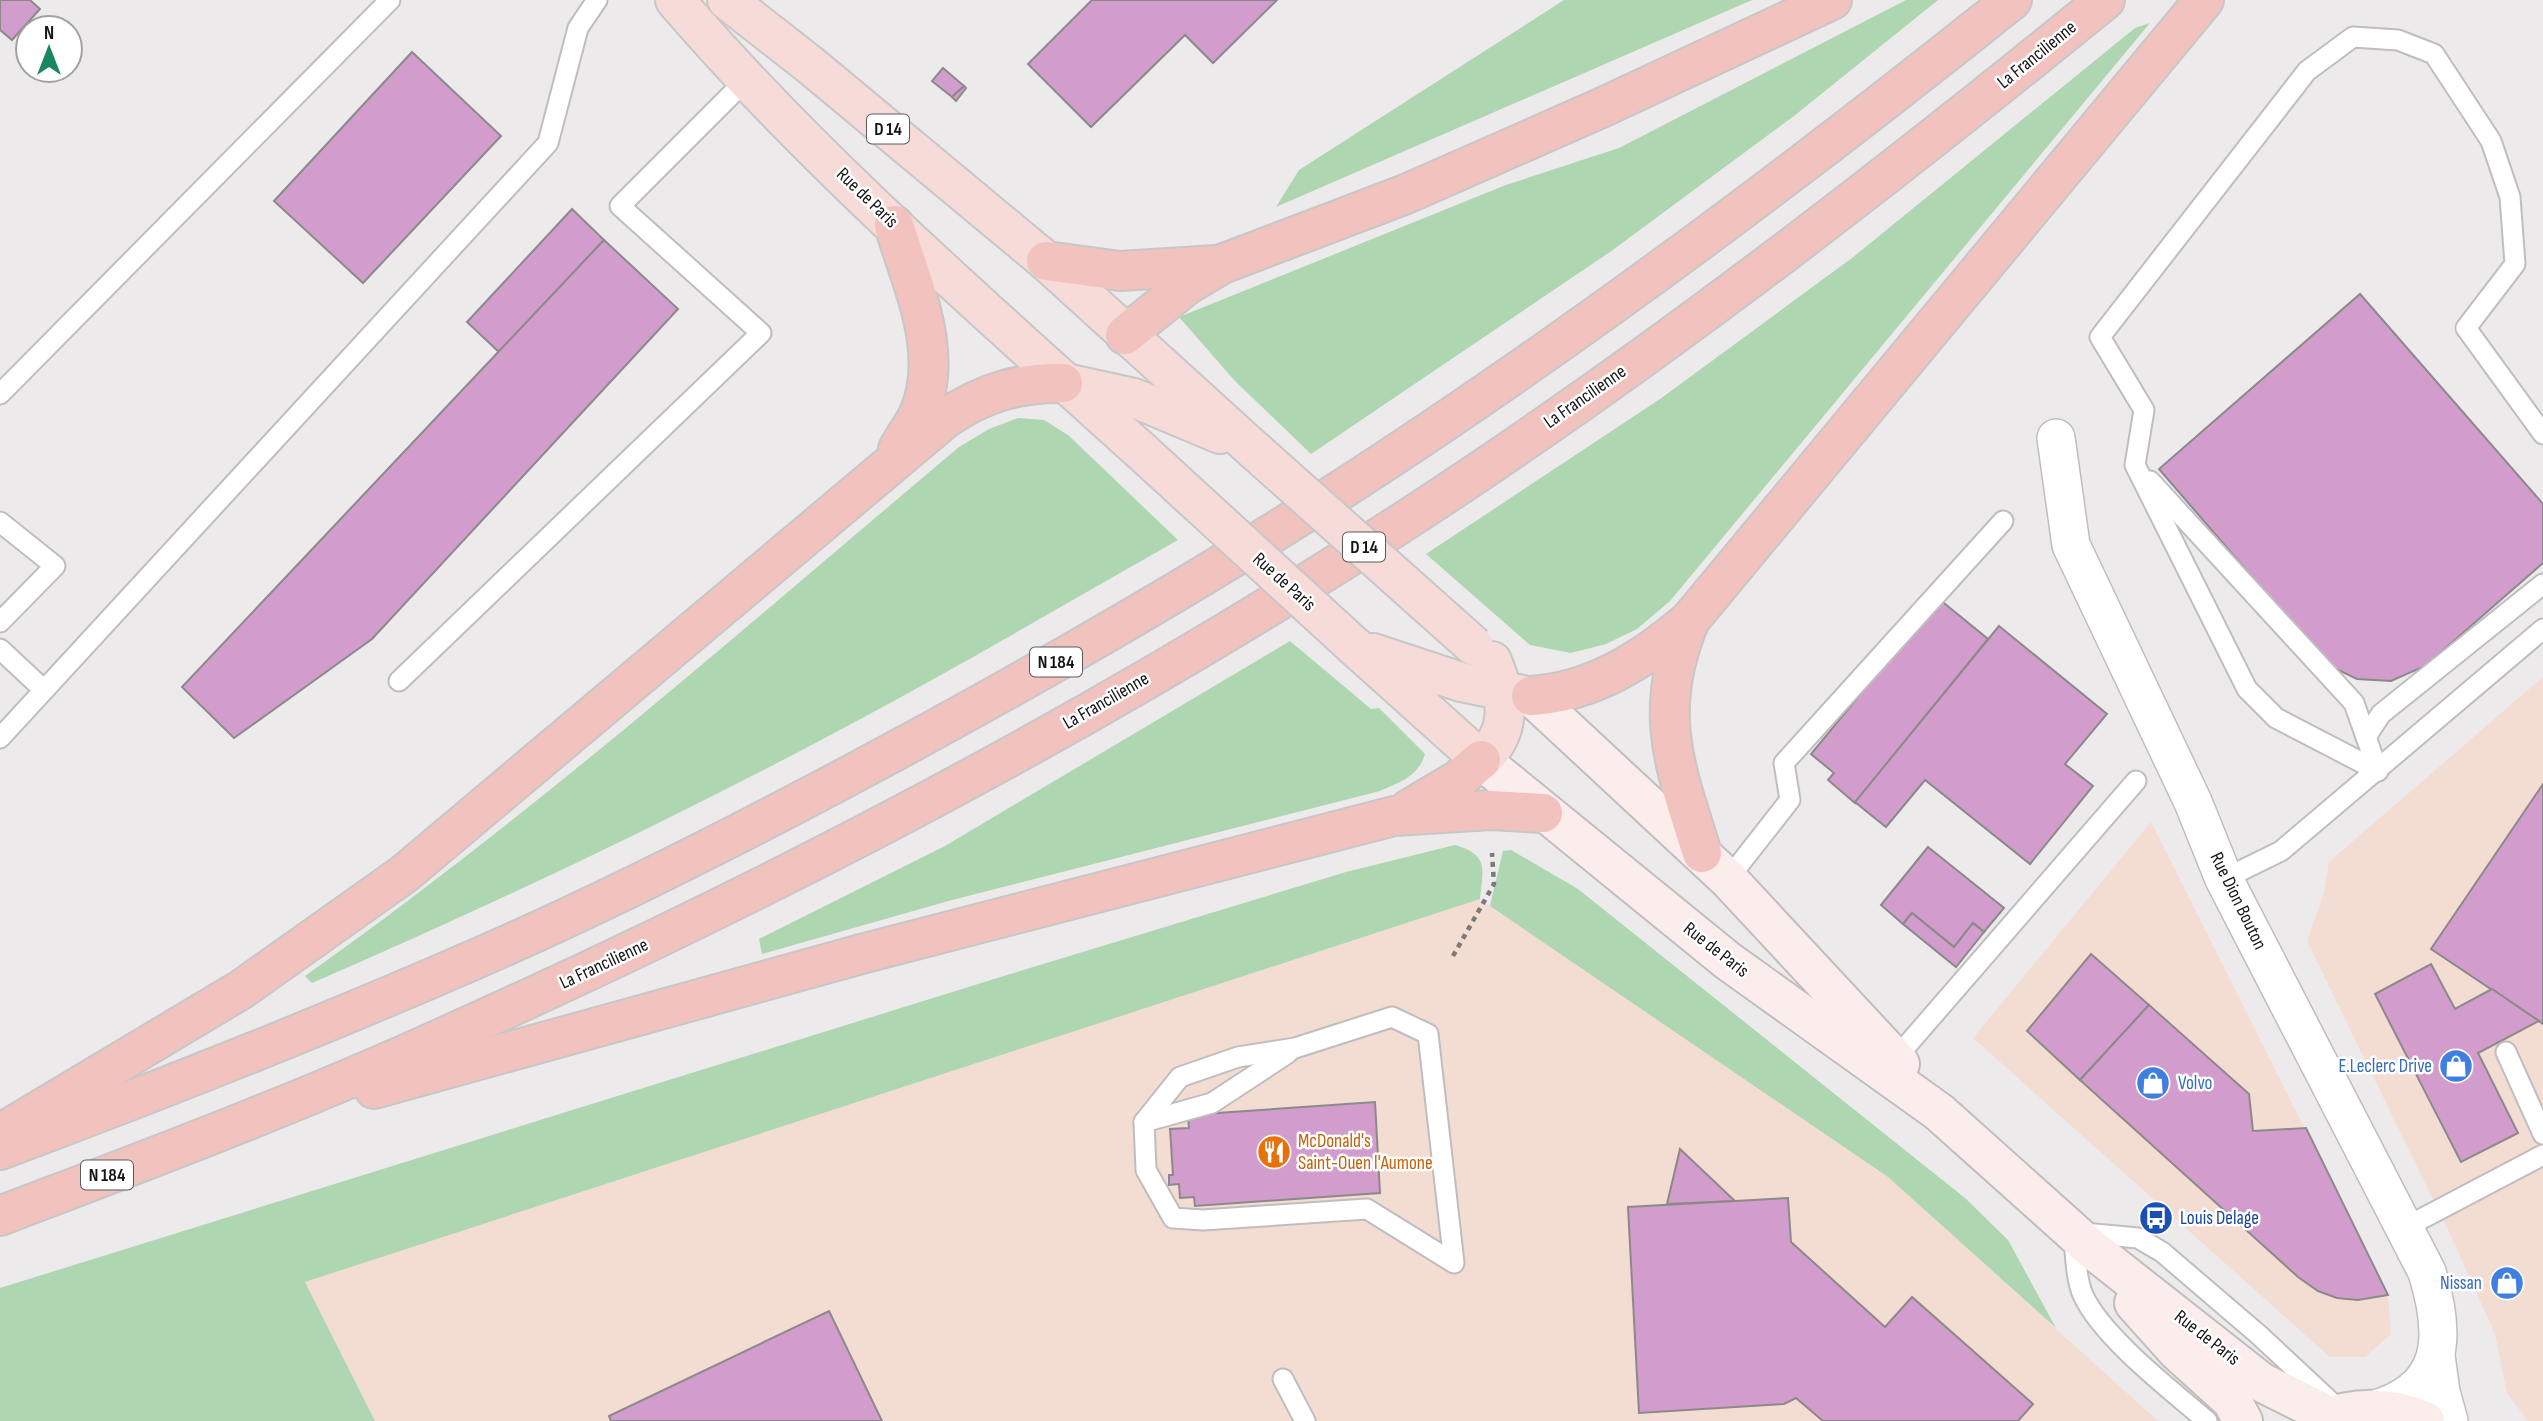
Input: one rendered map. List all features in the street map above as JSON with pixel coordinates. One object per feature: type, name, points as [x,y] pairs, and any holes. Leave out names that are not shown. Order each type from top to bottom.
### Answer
[{"type":"highway","points":[[1125,335],[1187,285],[1222,264],[1406,194],[1590,113],[1832,0]]},
{"type":"highway","name":"N 184","points":[[0,1150],[166,1088],[483,956],[804,800],[1097,639],[1386,461],[1529,365],[1787,176],[2012,0]]},
{"type":"highway","name":"La Francilienne","points":[[0,1216],[214,1133],[439,1040],[735,901],[962,782],[1248,618],[1427,506],[1599,388],[1794,246],[2105,0]]},
{"type":"highway","points":[[1499,673],[1567,692],[1593,684],[1639,659],[1690,620],[2203,0]]},
{"type":"highway","points":[[886,467],[917,417],[929,371],[924,323],[894,225]]},
{"type":"highway","points":[[1046,261],[1120,271],[1222,264]]},
{"type":"highway","points":[[0,1133],[242,989],[404,874],[946,418],[983,396],[1028,383],[1080,390]]},
{"type":"highway","points":[[1690,620],[1674,662],[1668,724],[1679,779],[1715,866]]},
{"type":"highway","points":[[1394,816],[1458,780],[1481,760]]},
{"type":"highway","points":[[214,1133],[865,953],[1394,816],[1491,810],[1543,813]]},
{"type":"main road","name":"Rue de Paris","points":[[675,0],[745,81],[894,225],[1080,390],[1139,449],[1354,646],[1417,682],[1481,760],[1543,813],[1728,961],[1939,1112],[2082,1240],[2261,1382],[2340,1415],[2394,1411],[2425,1421]]},
{"type":"main road","name":"D 14","points":[[727,0],[809,64],[1046,261],[1125,335],[1195,413]]},
{"type":"main road","points":[[1080,390],[1125,335]]},
{"type":"main road","name":"Rue de Paris","points":[[1080,390],[1134,398],[1195,413],[1253,449],[1715,866],[1896,1058],[1939,1112]]},
{"type":"main road","points":[[1417,682],[1499,673],[1505,712],[1502,734],[1495,748],[1481,760]]},
{"type":"main road","name":"Rue de Paris","points":[[2082,1240],[2153,1326],[2232,1401],[2243,1421]]},
{"type":"street","name":"Rue Dion Bouton","points":[[2056,438],[2071,545],[2193,802],[2224,878],[2427,1272],[2438,1317],[2436,1356],[2441,1392],[2449,1421]]},
{"type":"street","name":"Rue Dion Bouton","points":[[2340,1415],[2410,1395],[2430,1373],[2436,1356]]},
{"type":"lane","points":[[0,394],[390,0]]},
{"type":"lane","points":[[0,738],[548,143],[578,28],[597,0]]},
{"type":"lane","points":[[2378,771],[2277,718],[2247,690],[2135,465],[2144,410],[2100,337],[2307,71],[2353,37],[2398,40],[2434,54],[2491,141],[2510,197],[2515,264],[2466,328],[2543,434]]},
{"type":"lane","points":[[399,681],[761,334],[620,206],[745,81]]},
{"type":"lane","points":[[2135,465],[2354,703],[2378,771]]},
{"type":"lane","points":[[1715,866],[1790,800],[1784,763],[2003,521]]},
{"type":"lane","points":[[0,522],[55,566],[0,622]]},
{"type":"lane","points":[[2366,737],[2381,714],[2543,584]]},
{"type":"lane","points":[[2224,878],[2281,850],[2378,771],[2543,629]]},
{"type":"lane","points":[[0,649],[44,690]]},
{"type":"lane","points":[[1896,1058],[2136,781]]},
{"type":"lane","points":[[1392,1017],[1428,1034],[1454,1263],[1367,1209],[1203,1220],[1173,1218],[1146,1170],[1144,1122],[1180,1077],[1238,1057],[1295,1048],[1392,1017]]},
{"type":"lane","points":[[1144,1122],[1212,1103],[1295,1048]]},
{"type":"lane","points":[[2506,1052],[2543,1134]]},
{"type":"lane","points":[[2406,1227],[2543,1155]]},
{"type":"lane","points":[[2082,1240],[2082,1292],[2091,1310],[2139,1362],[2207,1421]]},
{"type":"lane","points":[[1283,1379],[1305,1421]]},
{"type":"path","points":[[1453,956],[1494,884],[1491,810]]},
{"type":"shaded area","name":"E.Leclerc Drive","points":[[2543,677],[2543,1421],[2528,1421],[2507,1393],[2495,1334],[2449,1232],[2307,941],[2324,893],[2329,862]]},
{"type":"shaded area","name":"Volvo","points":[[2151,822],[2388,1295],[2391,1334],[2365,1357],[2330,1357],[1973,1038]]},
{"type":"shaded area","points":[[1480,899],[1888,1177],[2158,1421],[375,1421],[305,1282]]},
{"type":"green space","points":[[1564,0],[1752,0],[1276,207],[1299,170]]},
{"type":"green space","points":[[1906,0],[1938,0],[1794,116],[1610,252],[1311,454],[1235,381],[1179,317],[1506,185],[1619,148]]},
{"type":"green space","points":[[2150,23],[1670,601],[1637,629],[1606,644],[1571,653],[1530,645],[1426,554],[1660,399],[1852,258],[2135,28]]},
{"type":"green space","points":[[1018,418],[1044,420],[1068,435],[1178,540],[930,681],[702,801],[547,877],[312,983],[305,976],[390,914],[556,785],[959,447],[989,429]]},
{"type":"green space","points":[[1290,641],[1371,709],[1379,708],[1425,754],[1413,773],[1380,791],[952,900],[762,954],[759,939],[945,846]]},
{"type":"green space","points":[[1455,845],[1479,858],[1482,871],[1480,899],[305,1282],[375,1421],[0,1421],[0,1288],[1007,975],[1346,872]]},
{"type":"green space","points":[[1511,850],[1578,889],[1965,1198],[2008,1240],[2056,1328],[1888,1177],[1490,906],[1503,851]]},
{"type":"building","points":[[0,0],[30,0],[40,9],[35,14],[14,14],[12,40],[0,30]]},
{"type":"building","points":[[1092,0],[1277,0],[1213,63],[1185,35],[1091,127],[1028,64]]},
{"type":"building","points":[[412,52],[501,136],[363,283],[274,201]]},
{"type":"building","points":[[943,68],[964,86],[952,97],[932,81]]},
{"type":"building","points":[[964,86],[966,88],[956,101],[952,97]]},
{"type":"building","points":[[572,209],[604,240],[499,352],[467,322]]},
{"type":"building","points":[[604,240],[678,309],[372,639],[234,738],[182,687]]},
{"type":"building","points":[[2360,294],[2543,504],[2543,563],[2425,666],[2391,681],[2357,679],[2336,669],[2317,652],[2159,469]]},
{"type":"building","points":[[1939,599],[1988,639],[1855,803],[1828,780],[1834,773],[1811,754]]},
{"type":"building","points":[[1999,626],[2107,714],[2065,764],[2093,786],[2030,864],[1925,780],[1886,827],[1855,802]]},
{"type":"building","points":[[2543,784],[2543,1024],[2431,949]]},
{"type":"building","points":[[1928,847],[2004,908],[1984,932],[1973,923],[1954,947],[1912,913],[1903,924],[1881,905]]},
{"type":"building","points":[[1912,913],[1954,947],[1973,923],[1984,932],[1956,967],[1903,924]]},
{"type":"building","points":[[2091,954],[2149,1005],[2080,1080],[2027,1031]]},
{"type":"building","points":[[2431,964],[2455,1009],[2492,989],[2539,1021],[2478,1053],[2518,1133],[2461,1162],[2375,994]]},
{"type":"building","points":[[2149,1005],[2249,1094],[2253,1131],[2306,1128],[2388,1295],[2358,1300],[2337,1298],[2318,1291],[2298,1277],[2080,1080]]},
{"type":"building","name":"McDonald's Saint-Ouen l'Aumone","points":[[1375,1102],[1380,1193],[1195,1206],[1194,1197],[1180,1198],[1179,1184],[1169,1185],[1169,1175],[1173,1175],[1170,1129],[1189,1128],[1188,1115]]},
{"type":"building","points":[[1680,1149],[1735,1201],[1667,1204]]},
{"type":"building","points":[[1788,1198],[1791,1242],[1885,1327],[1912,1297],[2033,1404],[2018,1421],[1823,1421],[1796,1398],[1784,1404],[1639,1413],[1628,1207]]},
{"type":"building","points":[[829,1311],[882,1421],[611,1421],[609,1416]]},
{"type":"place","name":"E.Leclerc Drive","points":[[2456,1066]]},
{"type":"place","name":"Volvo","points":[[2153,1083]]},
{"type":"place","name":"McDonald's Saint-Ouen l'Aumone","points":[[1274,1152]]},
{"type":"place","name":"Louis Delage","points":[[2156,1218]]},
{"type":"place","name":"Nissan","points":[[2507,1283]]}]
